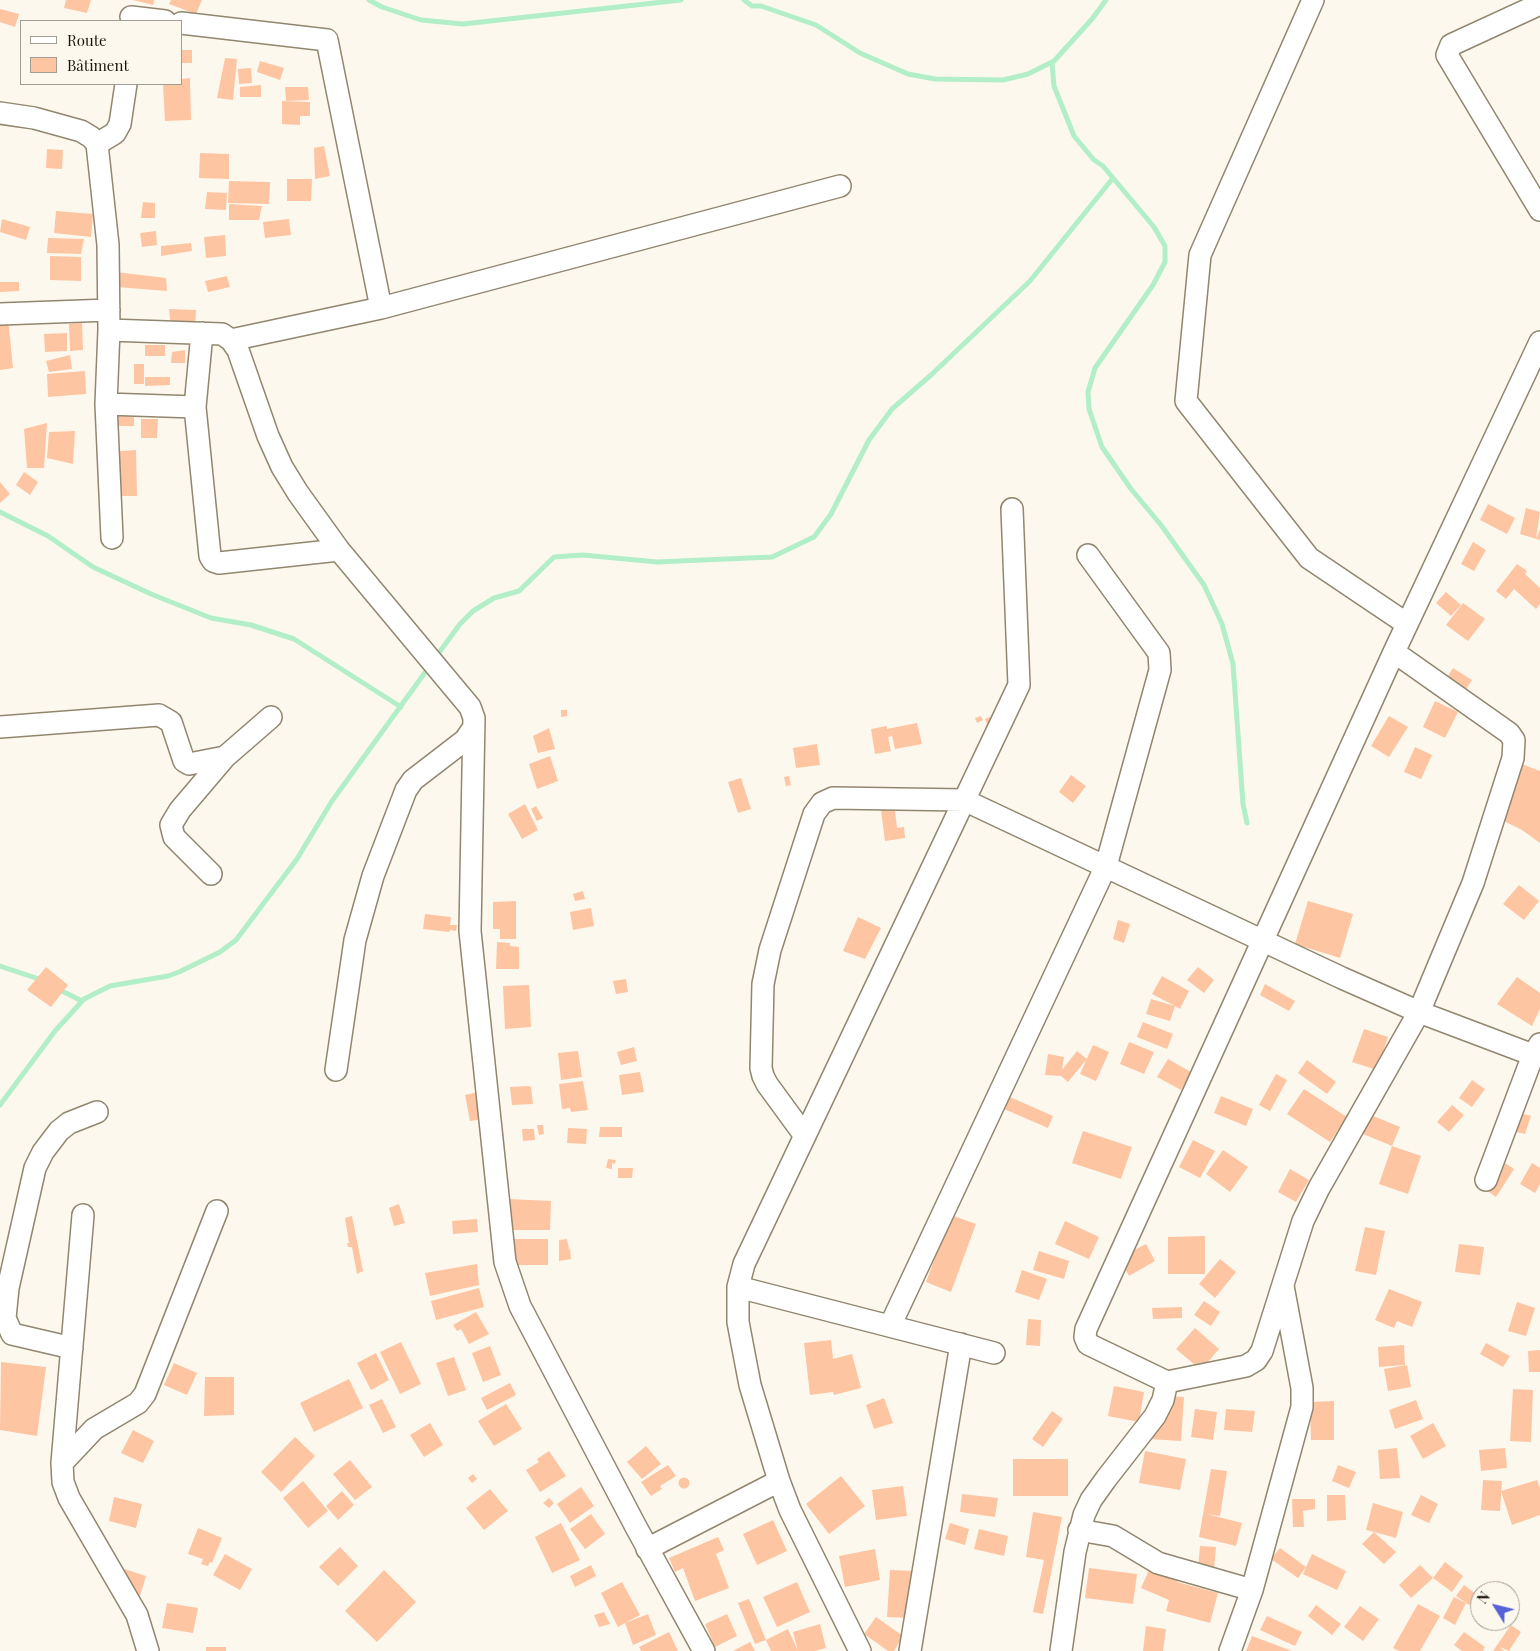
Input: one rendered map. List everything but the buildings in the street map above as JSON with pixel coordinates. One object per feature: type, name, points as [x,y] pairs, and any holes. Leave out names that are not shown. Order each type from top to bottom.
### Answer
[{"type":"street","points":[[1313,0],[1200,255],[1186,401],[1309,558],[1407,624]]},
{"type":"street","points":[[1540,4],[1451,45],[1447,55],[1540,210]]},
{"type":"street","points":[[131,13],[162,20]]},
{"type":"street","points":[[182,23],[327,40],[381,308]]},
{"type":"street","points":[[97,144],[115,133],[120,124],[126,85]]},
{"type":"street","points":[[0,112],[34,118],[81,131],[91,137],[97,144],[105,206],[109,320],[106,404],[112,538]]},
{"type":"street","points":[[231,340],[381,308],[840,186]]},
{"type":"street","points":[[0,314],[109,320],[222,334],[231,340],[238,350],[268,436],[282,467],[339,550],[470,707],[474,718],[472,730],[470,931],[505,1262],[520,1306],[647,1549],[704,1651]]},
{"type":"street","points":[[202,333],[195,406],[210,556],[213,561],[218,563],[339,550]]},
{"type":"street","points":[[1394,652],[1509,733],[1514,740],[1515,748],[1473,883],[1419,1012],[1319,1188],[1303,1222],[1262,1351],[1256,1360],[1246,1366],[1167,1382],[1088,1344],[1085,1337],[1086,1329],[1394,652],[1540,342]]},
{"type":"street","points":[[106,404],[195,406]]},
{"type":"street","points":[[860,1651],[790,1510],[779,1481],[750,1385],[738,1322],[738,1287],[744,1264],[1019,685],[1012,509]]},
{"type":"street","points":[[890,1326],[1106,866],[1160,661],[1158,653],[1088,555]]},
{"type":"street","points":[[0,727],[158,715],[171,722],[184,760],[189,764],[195,765],[225,757]]},
{"type":"street","points":[[211,874],[174,837],[171,825],[180,810],[225,757],[271,717]]},
{"type":"street","points":[[336,1070],[355,940],[373,876],[406,790],[413,780],[464,740],[472,730]]},
{"type":"street","points":[[805,1136],[763,1076],[762,1016],[763,984],[770,950],[814,814],[822,803],[833,798],[964,800],[1419,1012],[1537,1049],[1486,1180]]},
{"type":"street","points":[[72,1348],[12,1334],[3,1319],[8,1288],[35,1168],[50,1140],[59,1131],[69,1123],[97,1112]]},
{"type":"street","points":[[62,1463],[94,1429],[138,1403],[144,1394],[216,1211]]},
{"type":"street","points":[[83,1215],[62,1463],[63,1482],[68,1498],[137,1615],[148,1651]]},
{"type":"street","points":[[1230,1651],[1252,1590],[1302,1407],[1302,1388],[1282,1284]]},
{"type":"street","points":[[738,1287],[994,1352]]},
{"type":"street","points":[[910,1651],[961,1344]]},
{"type":"street","points":[[1061,1651],[1079,1530],[1091,1500],[1155,1416],[1163,1400],[1167,1382]]},
{"type":"street","points":[[647,1549],[779,1481]]},
{"type":"street","points":[[1079,1530],[1113,1536],[1158,1563],[1252,1590]]},
{"type":"waterway","points":[[369,0],[382,7],[421,20],[463,24],[681,0]]},
{"type":"waterway","points":[[744,0],[752,6],[761,6],[816,25],[860,53],[908,74],[935,79],[1003,80],[1028,74],[1054,61],[1092,19],[1106,0]]},
{"type":"waterway","points":[[1052,63],[1054,86],[1074,136],[1094,160],[1103,166],[1154,227],[1165,246],[1165,262],[1153,285],[1095,368],[1088,392],[1089,409],[1102,447],[1131,489],[1161,525],[1204,585],[1222,624],[1233,664],[1243,804],[1247,823]]},
{"type":"waterway","points":[[435,658],[460,624],[473,611],[494,598],[519,591],[554,557],[583,555],[657,562],[772,557],[814,537],[831,514],[869,440],[892,409],[931,375],[1030,281],[1113,178]]},
{"type":"waterway","points":[[0,512],[48,536],[93,567],[151,594],[211,618],[251,625],[294,639],[401,707]]},
{"type":"waterway","points":[[0,1105],[55,1031],[84,999],[110,986],[168,976],[179,972],[220,952],[236,940],[297,859],[332,801],[429,667]]},
{"type":"waterway","points":[[0,966],[42,980]]},
{"type":"waterway","points":[[58,989],[82,1001]]}]
